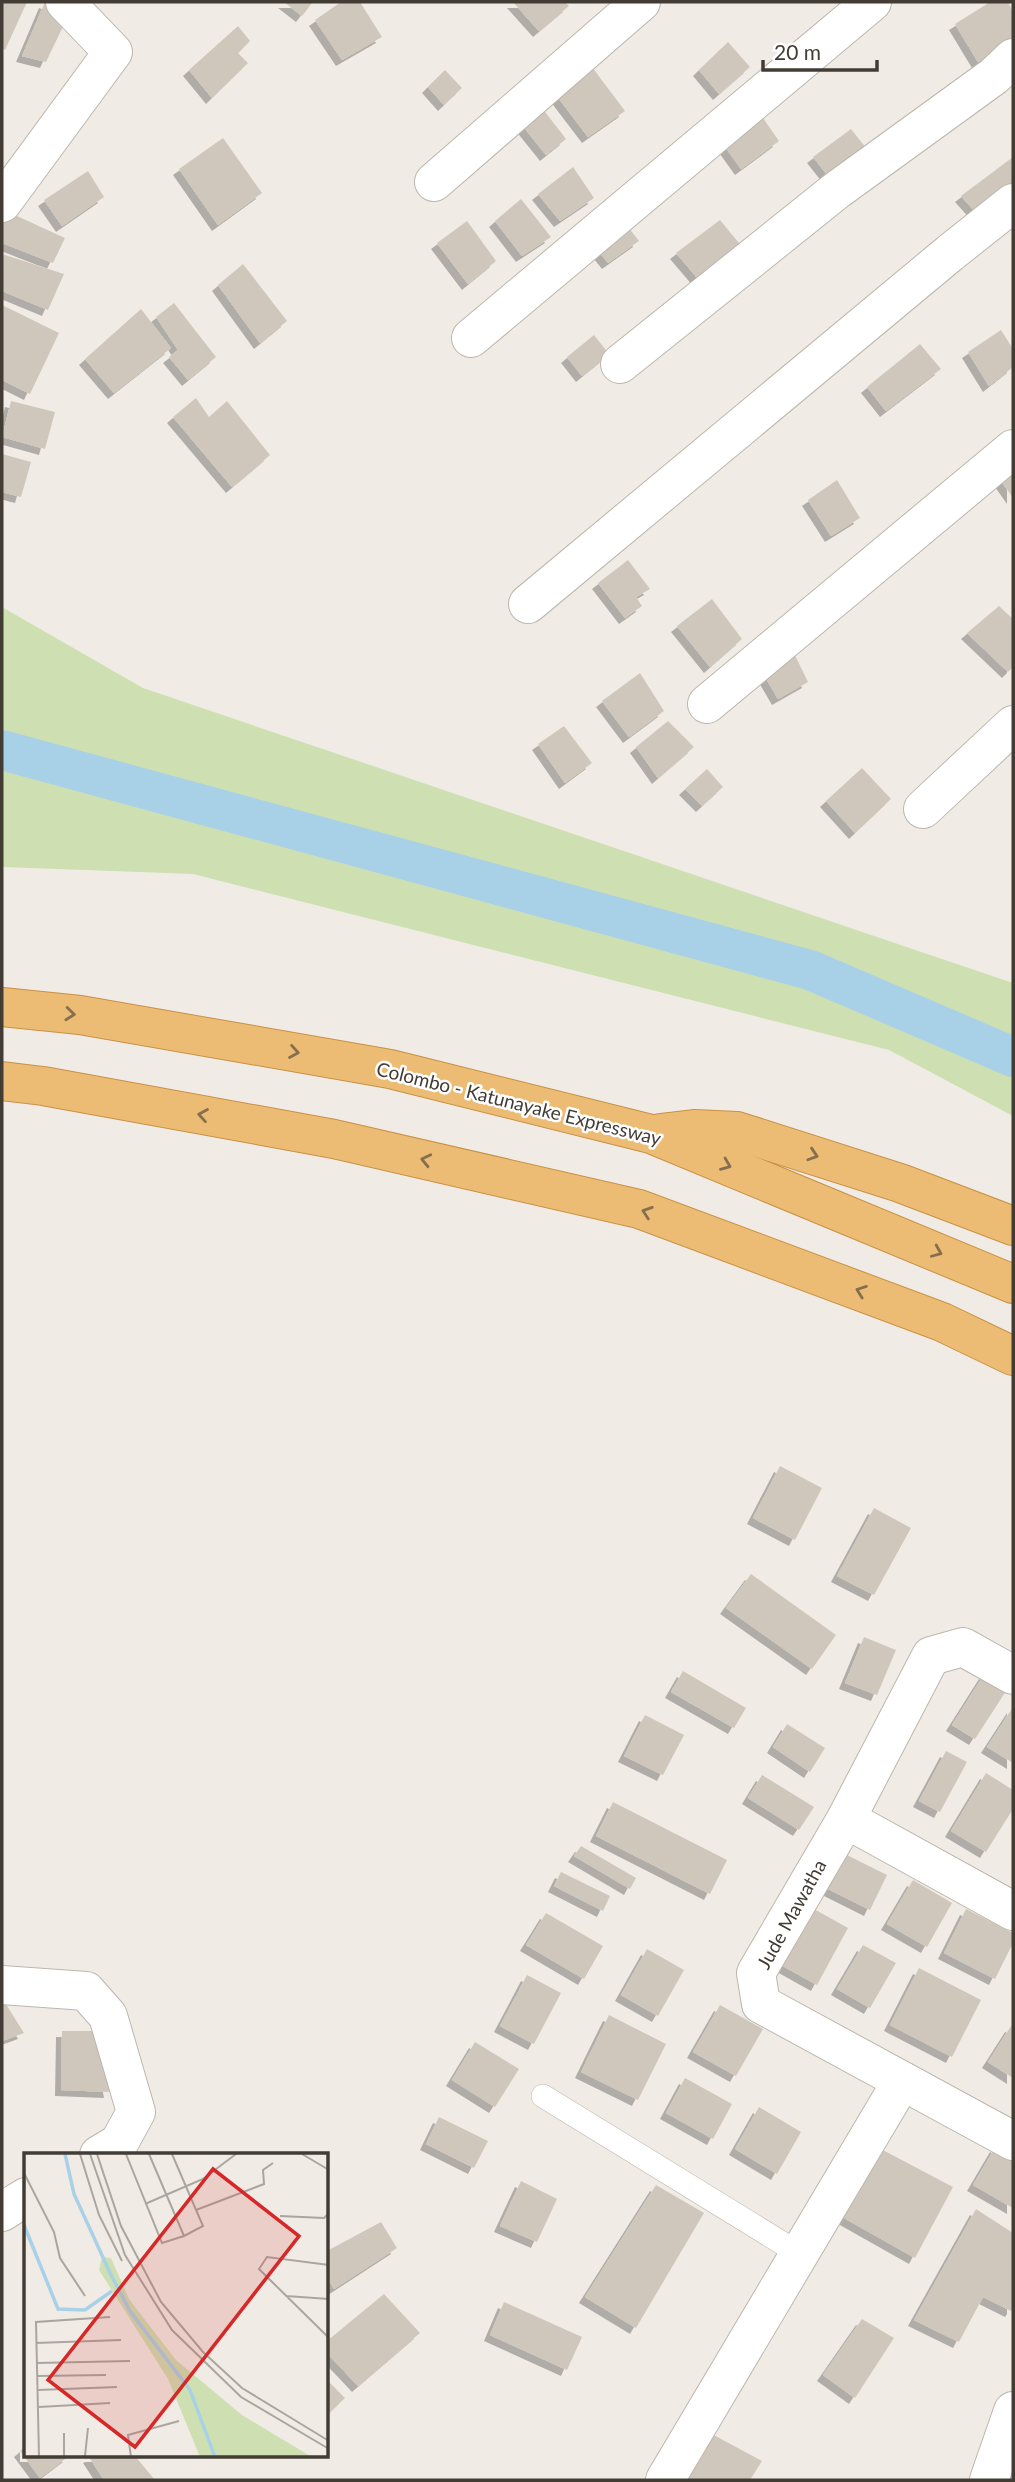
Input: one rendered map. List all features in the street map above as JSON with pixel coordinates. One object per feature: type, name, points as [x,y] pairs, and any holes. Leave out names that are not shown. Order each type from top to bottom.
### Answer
[{"type":"highway","name":"Colombo - Katunayake Expressway","points":[[2,1007],[80,1015],[390,1069],[651,1134],[1013,1283]]},
{"type":"highway","points":[[2,1081],[56,1088],[334,1139],[639,1209],[942,1322],[1013,1356]]},
{"type":"highway","points":[[651,1134],[694,1129],[737,1131],[900,1183],[1013,1226]]},
{"type":"street","points":[[2,203],[113,52],[65,2]]},
{"type":"street","points":[[434,182],[641,2]]},
{"type":"street","points":[[471,338],[872,2]]},
{"type":"street","points":[[621,365],[837,190],[994,76],[1013,58]]},
{"type":"street","points":[[528,604],[1013,203]]},
{"type":"street","points":[[707,704],[1013,449]]},
{"type":"street","points":[[923,809],[1013,725]]},
{"type":"street","points":[[1013,1675],[963,1647],[931,1656],[846,1819],[1013,1911]]},
{"type":"street","name":"Jude Mawatha","points":[[846,1819],[757,1973],[761,2004],[1013,2141]]},
{"type":"street","points":[[2,1985],[86,1991],[108,2016],[136,2112],[119,2143],[102,2153]]},
{"type":"street","points":[[666,2480],[902,2081]]},
{"type":"street","points":[[2,2212],[24,2198]]},
{"type":"street","points":[[989,2480],[1013,2411]]},
{"type":"lane","points":[[543,2095],[800,2255]]},
{"type":"green space","points":[[2,607],[143,688],[1013,983],[1013,1116],[889,1050],[193,874],[2,867]]},
{"type":"building","points":[[2,2],[27,2],[5,50],[2,48]]},
{"type":"building","points":[[45,2],[70,12],[46,62],[22,56]]},
{"type":"building","points":[[284,2],[313,2],[302,16]]},
{"type":"building","points":[[341,2],[360,2],[382,37],[342,60],[315,20]]},
{"type":"building","points":[[513,2],[565,2],[569,6],[539,31]]},
{"type":"building","points":[[990,2],[1008,2],[1013,12],[1013,43],[978,62],[955,24]]},
{"type":"building","points":[[238,26],[250,41],[238,53],[248,63],[212,98],[189,70]]},
{"type":"building","points":[[728,42],[750,67],[719,94],[699,70]]},
{"type":"building","points":[[586,59],[625,111],[588,137],[550,87]]},
{"type":"building","points":[[445,70],[462,88],[444,105],[428,87]]},
{"type":"building","points":[[542,108],[566,139],[546,155],[522,125]]},
{"type":"building","points":[[756,108],[779,141],[741,169],[718,137]]},
{"type":"building","points":[[851,129],[867,149],[828,176],[813,157]]},
{"type":"building","points":[[223,138],[262,193],[218,225],[179,169]]},
{"type":"building","points":[[1013,157],[1013,186],[978,215],[961,196]]},
{"type":"building","points":[[573,167],[594,198],[560,221],[538,194]]},
{"type":"building","points":[[88,171],[104,197],[62,226],[44,200]]},
{"type":"building","points":[[521,199],[551,237],[522,256],[495,221]]},
{"type":"building","points":[[6,211],[65,238],[53,263],[2,243],[2,219]]},
{"type":"building","points":[[622,219],[639,241],[608,263],[592,243]]},
{"type":"building","points":[[720,220],[744,249],[699,280],[676,253]]},
{"type":"building","points":[[467,221],[496,261],[468,284],[437,243]]},
{"type":"building","points":[[2,254],[64,274],[48,310],[2,291]]},
{"type":"building","points":[[243,264],[287,321],[260,343],[218,285]]},
{"type":"building","points":[[174,303],[216,357],[188,380],[169,357],[178,350],[156,317]]},
{"type":"building","points":[[2,305],[59,333],[30,394],[2,380]]},
{"type":"building","points":[[141,309],[171,348],[114,393],[85,359]]},
{"type":"building","points":[[1001,330],[1013,349],[1013,367],[989,386],[968,352]]},
{"type":"building","points":[[594,335],[609,354],[582,376],[567,357]]},
{"type":"building","points":[[920,344],[941,369],[886,411],[867,387]]},
{"type":"building","points":[[196,398],[209,417],[227,401],[270,455],[232,487],[173,417]]},
{"type":"building","points":[[11,401],[55,412],[45,449],[2,437]]},
{"type":"building","points":[[2,454],[31,462],[21,497],[2,492]]},
{"type":"building","points":[[1013,471],[1013,498],[1001,481]]},
{"type":"building","points":[[837,480],[860,518],[831,536],[808,500]]},
{"type":"building","points":[[628,560],[650,589],[636,597],[642,606],[625,618],[598,583]]},
{"type":"building","points":[[712,599],[742,639],[710,667],[677,626]]},
{"type":"building","points":[[999,606],[1013,619],[1013,667],[1008,672],[967,633]]},
{"type":"building","points":[[791,647],[808,682],[778,699],[760,668]]},
{"type":"building","points":[[640,673],[664,711],[629,737],[602,701]]},
{"type":"building","points":[[668,721],[694,747],[658,778],[636,747]]},
{"type":"building","points":[[564,726],[592,763],[565,783],[538,744]]},
{"type":"building","points":[[862,768],[891,799],[855,833],[826,801]]},
{"type":"building","points":[[707,769],[723,787],[702,806],[685,789]]},
{"type":"building","points":[[780,1466],[822,1488],[795,1540],[753,1518]]},
{"type":"building","points":[[874,1508],[911,1528],[874,1595],[837,1576]]},
{"type":"building","points":[[751,1574],[836,1635],[812,1669],[726,1608]]},
{"type":"building","points":[[864,1637],[896,1650],[877,1695],[845,1683]]},
{"type":"building","points":[[683,1671],[746,1708],[734,1728],[671,1692]]},
{"type":"building","points":[[985,1673],[1008,1688],[975,1739],[952,1725]]},
{"type":"building","points":[[1013,1707],[1013,1763],[987,1747]]},
{"type":"building","points":[[645,1715],[684,1735],[663,1775],[624,1756]]},
{"type":"building","points":[[787,1724],[825,1748],[810,1772],[773,1747]]},
{"type":"building","points":[[946,1751],[967,1762],[940,1812],[919,1801]]},
{"type":"building","points":[[986,1773],[1013,1790],[1013,1809],[986,1852],[951,1831]]},
{"type":"building","points":[[762,1775],[814,1807],[799,1830],[748,1798]]},
{"type":"building","points":[[613,1802],[727,1860],[710,1894],[596,1836]]},
{"type":"building","points":[[581,1846],[636,1878],[630,1889],[574,1856]]},
{"type":"building","points":[[837,1850],[887,1875],[870,1910],[820,1885]]},
{"type":"building","points":[[561,1872],[610,1896],[603,1911],[554,1886]]},
{"type":"building","points":[[913,1880],[952,1903],[927,1947],[887,1924]]},
{"type":"building","points":[[805,1904],[848,1928],[817,1985],[774,1961]]},
{"type":"building","points":[[966,1909],[1013,1933],[1013,1943],[995,1979],[944,1953]]},
{"type":"building","points":[[546,1913],[603,1946],[584,1979],[526,1945]]},
{"type":"building","points":[[863,1945],[896,1963],[870,2008],[837,1989]]},
{"type":"building","points":[[647,1949],[684,1970],[658,2016],[621,1995]]},
{"type":"building","points":[[919,1968],[981,2000],[952,2057],[890,2025]]},
{"type":"building","points":[[527,1975],[561,1993],[534,2044],[500,2026]]},
{"type":"building","points":[[2,1998],[24,2033],[2,2041]]},
{"type":"building","points":[[720,2005],[763,2029],[736,2076],[693,2052]]},
{"type":"building","points":[[609,2015],[666,2044],[638,2100],[581,2072]]},
{"type":"building","points":[[1011,2026],[1013,2027],[1013,2078],[988,2062]]},
{"type":"building","points":[[62,2031],[99,2031],[110,2092],[61,2090]]},
{"type":"building","points":[[475,2042],[519,2069],[495,2107],[452,2080]]},
{"type":"building","points":[[685,2078],[732,2104],[713,2139],[666,2113]]},
{"type":"building","points":[[759,2107],[801,2132],[777,2174],[735,2149]]},
{"type":"building","points":[[439,2117],[488,2141],[474,2168],[426,2144]]},
{"type":"building","points":[[996,2146],[1013,2156],[1013,2208],[973,2185]]},
{"type":"building","points":[[879,2148],[953,2187],[915,2258],[837,2214]]},
{"type":"building","points":[[521,2181],[557,2199],[537,2242],[500,2226]]},
{"type":"building","points":[[656,2185],[704,2213],[636,2328],[585,2297]]},
{"type":"building","points":[[976,2209],[1013,2233],[1013,2308],[1011,2311],[983,2297],[959,2342],[914,2320]]},
{"type":"building","points":[[381,2222],[397,2248],[334,2289],[329,2280],[329,2250]]},
{"type":"building","points":[[384,2294],[420,2333],[358,2386],[329,2355],[329,2339]]},
{"type":"building","points":[[504,2302],[582,2337],[567,2370],[490,2335]]},
{"type":"building","points":[[862,2319],[894,2338],[855,2398],[823,2375]]},
{"type":"building","points":[[329,2382],[345,2398],[329,2413]]},
{"type":"building","points":[[710,2433],[762,2461],[750,2480],[681,2480]]},
{"type":"building","points":[[25,2458],[66,2458],[40,2478]]},
{"type":"building","points":[[90,2458],[137,2458],[155,2480],[104,2480]]},
{"type":"waterway","points":[[2,750],[810,970],[1013,1057]]}]
